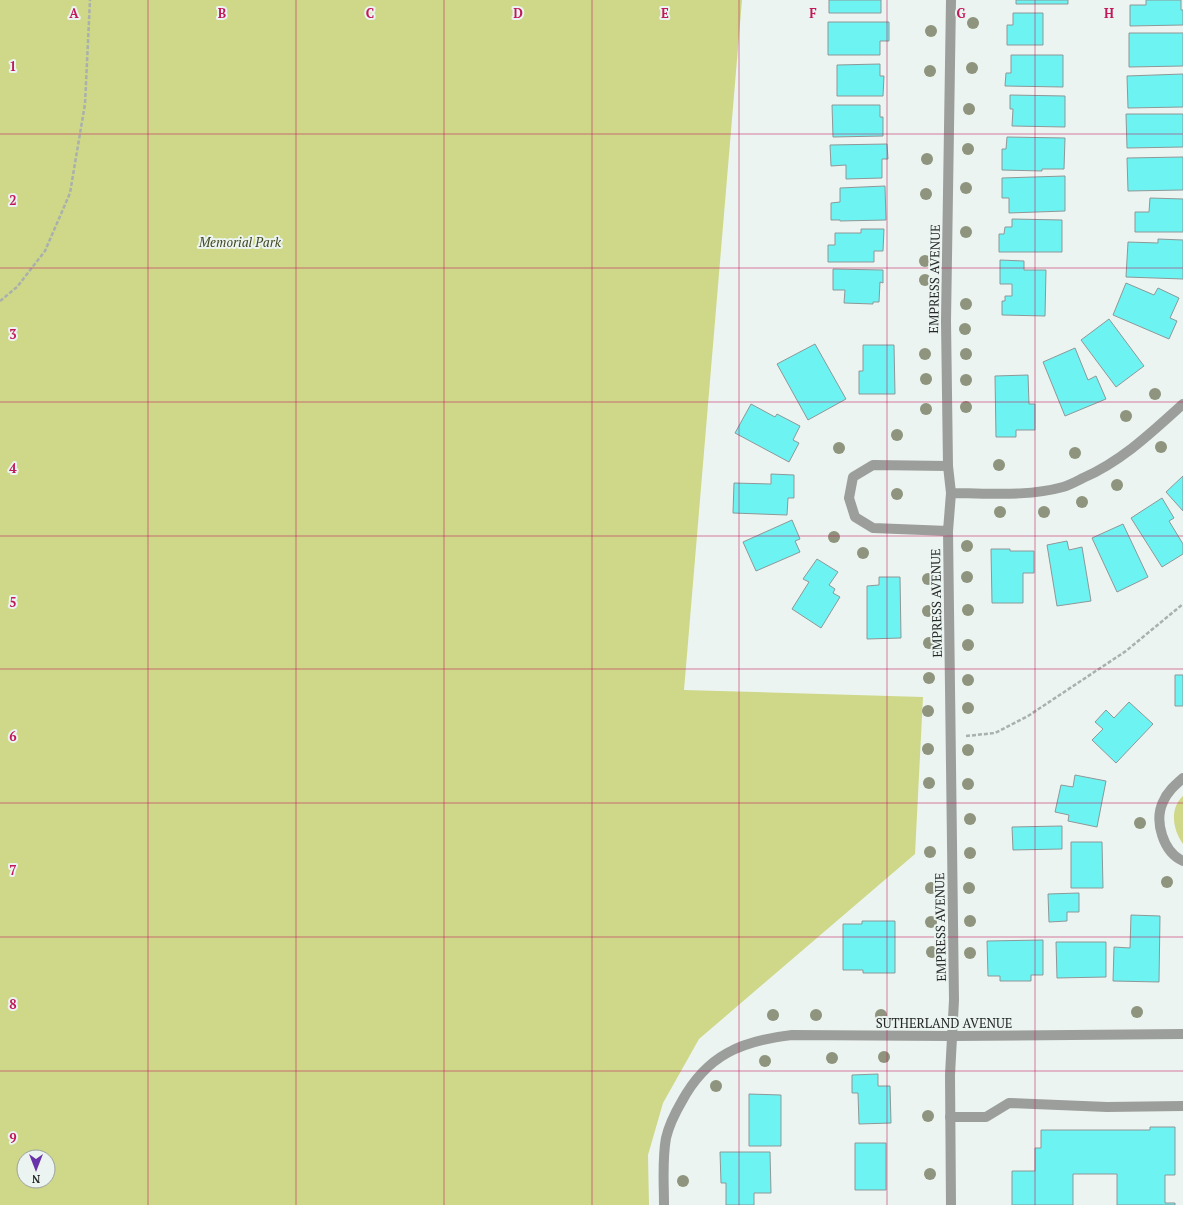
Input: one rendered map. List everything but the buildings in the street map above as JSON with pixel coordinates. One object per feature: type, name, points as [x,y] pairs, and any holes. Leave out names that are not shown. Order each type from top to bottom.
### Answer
[{"type":"street","name":"EMPRESS AVENUE","points":[[951,0],[946,321],[948,466],[951,493],[948,531],[954,1000],[950,1075],[951,1205]]},
{"type":"street","points":[[951,493],[1010,494],[1041,491],[1064,486],[1096,472],[1125,455],[1183,404]]},
{"type":"street","points":[[948,466],[872,465],[853,477],[849,498],[855,517],[872,528],[948,531]]},
{"type":"street","points":[[1183,778],[1171,789],[1163,802],[1160,818],[1162,834],[1168,848],[1180,860],[1183,861]]},
{"type":"street","name":"SUTHERLAND AVENUE","points":[[664,1205],[663,1161],[666,1137],[674,1115],[688,1089],[712,1063],[726,1053],[744,1045],[767,1038],[792,1035],[952,1036],[1183,1034]]},
{"type":"street","points":[[950,1116],[986,1116],[1009,1103],[1107,1107],[1183,1106]]},
{"type":"path","points":[[0,301],[17,287],[46,251],[70,193],[85,104],[90,0]]},
{"type":"path","points":[[950,738],[995,733],[1028,716],[1126,651],[1183,604]]},
{"type":"green space","name":"Memorial Park","points":[[0,0],[742,0],[684,690],[923,697],[915,854],[699,1039],[663,1103],[648,1155],[649,1205],[0,1205]]},
{"type":"green space","points":[[1183,796],[1183,844],[1175,826],[1174,813]]}]
